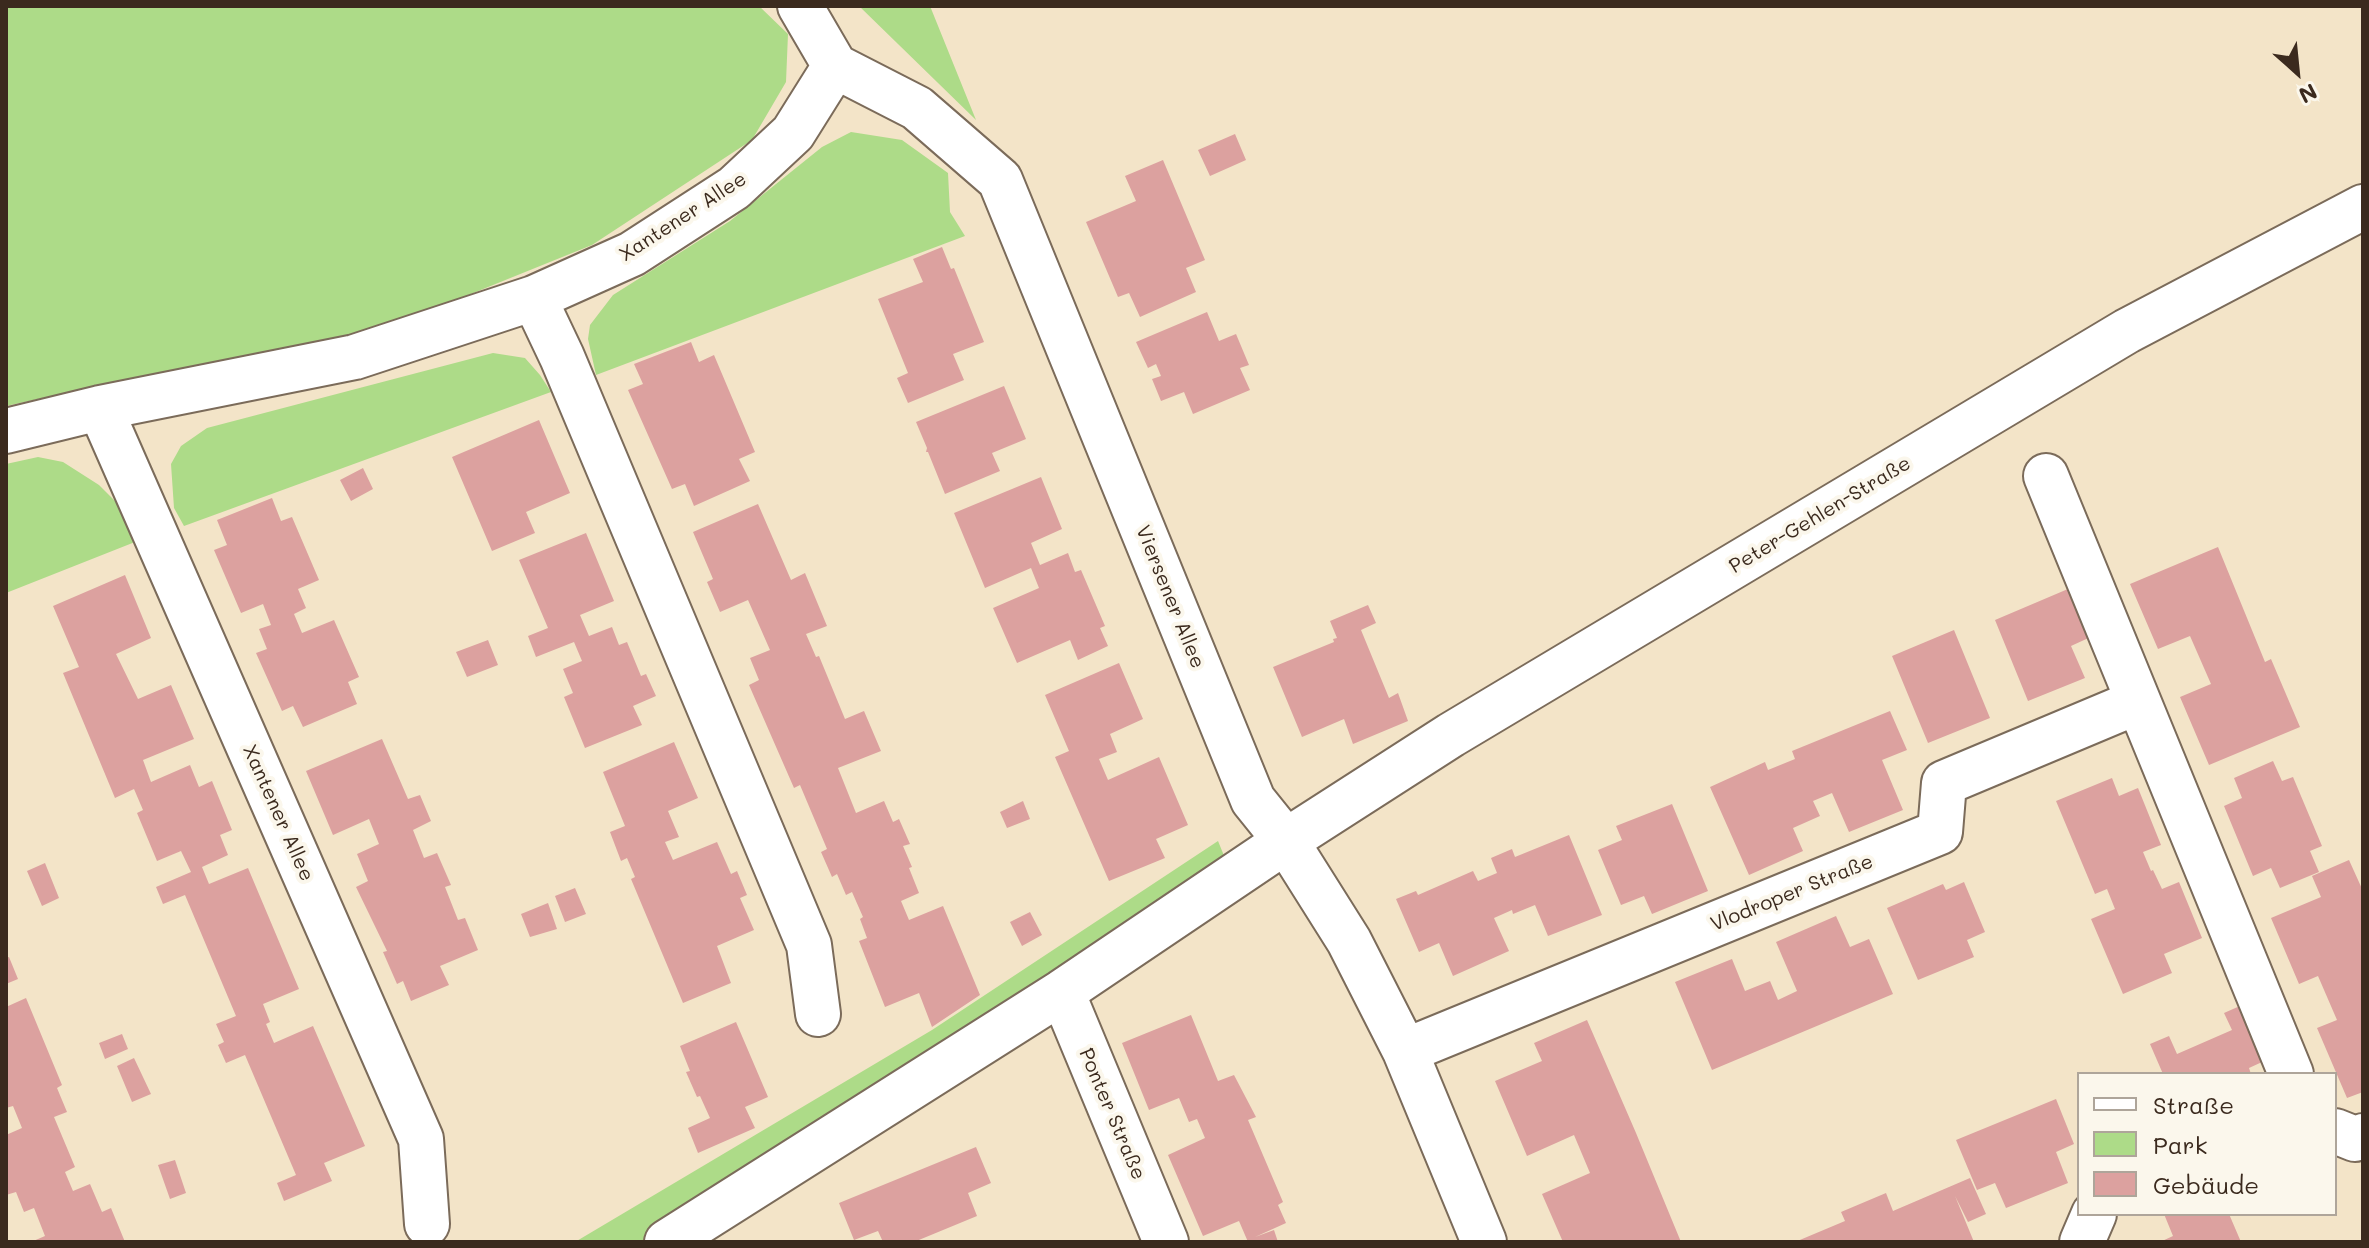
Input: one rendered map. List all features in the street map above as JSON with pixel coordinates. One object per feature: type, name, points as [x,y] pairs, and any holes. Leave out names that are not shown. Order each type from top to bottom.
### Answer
[{"type":"street","points":[[800,6],[835,66]]},
{"type":"street","name":"Xantener Allee","points":[[6,431],[100,408],[355,357],[534,298],[632,254],[734,188],[793,133],[835,66]]},
{"type":"street","name":"Viersener Allee","points":[[835,66],[917,108],[1000,180],[1253,800],[1286,841],[1349,941],[1405,1051],[1484,1242]]},
{"type":"street","name":"Peter-Gehlen-Straße","points":[[667,1242],[1062,992],[1286,841],[1451,735],[2127,331],[2363,207]]},
{"type":"street","points":[[534,298],[562,357],[809,945],[818,1014]]},
{"type":"street","name":"Xantener Allee","points":[[100,408],[421,1139],[427,1224]]},
{"type":"street","points":[[2046,476],[2290,1072]]},
{"type":"street","name":"Vlodroper Straße","points":[[1405,1051],[1940,832],[1944,783],[2137,702]]},
{"type":"street","name":"Ponter Straße","points":[[1062,992],[1160,1240]]},
{"type":"street","points":[[2337,1132],[2355,1139],[2363,1136]]},
{"type":"street","points":[[2082,1242],[2095,1216]]},
{"type":"street","points":[[2097,1216],[2110,1242]]},
{"type":"green space","points":[[6,6],[759,6],[788,34],[786,82],[752,140],[592,245],[357,340],[112,383],[6,406]]},
{"type":"green space","points":[[859,6],[930,6],[976,120]]},
{"type":"green space","points":[[851,132],[902,140],[948,173],[950,212],[965,236],[596,375],[588,339],[590,325],[613,295],[730,221],[822,147]]},
{"type":"green space","points":[[493,353],[525,358],[551,392],[184,526],[174,508],[171,464],[181,446],[207,428]]},
{"type":"green space","points":[[38,457],[63,462],[99,485],[116,502],[135,542],[6,593],[6,464]]},
{"type":"green space","points":[[1218,841],[1227,863],[646,1242],[575,1242],[932,1030]]},
{"type":"building","points":[[1235,134],[1246,160],[1210,176],[1198,150]]},
{"type":"building","points":[[1163,160],[1205,260],[1186,268],[1196,292],[1140,317],[1129,293],[1118,297],[1086,222],[1136,201],[1125,176]]},
{"type":"building","points":[[942,247],[951,269],[954,268],[984,342],[953,354],[964,380],[908,403],[897,378],[908,373],[878,299],[923,282],[913,259]]},
{"type":"building","points":[[1207,312],[1219,341],[1236,334],[1249,365],[1240,368],[1250,390],[1193,414],[1184,392],[1161,401],[1152,379],[1161,376],[1156,364],[1148,368],[1136,342]]},
{"type":"building","points":[[691,342],[699,362],[714,355],[755,452],[739,459],[750,481],[694,506],[685,484],[672,489],[628,390],[643,384],[634,364]]},
{"type":"building","points":[[1004,386],[1026,439],[992,453],[1000,471],[945,494],[916,422]]},
{"type":"building","points":[[539,420],[570,493],[526,512],[535,533],[492,551],[452,457]]},
{"type":"building","points":[[363,468],[373,489],[351,501],[340,480]]},
{"type":"building","points":[[1041,477],[1062,529],[1031,543],[1040,565],[1068,553],[1075,572],[1081,570],[1105,626],[1100,628],[1108,646],[1078,660],[1070,640],[1017,663],[993,608],[1039,588],[1031,568],[985,588],[954,513]]},
{"type":"building","points":[[272,498],[281,521],[292,517],[319,580],[298,589],[306,608],[294,614],[302,633],[334,620],[359,677],[348,682],[357,704],[303,727],[293,706],[282,711],[256,653],[267,649],[259,629],[271,625],[263,604],[241,613],[214,550],[227,545],[217,520]]},
{"type":"building","points":[[758,504],[791,580],[805,573],[827,626],[806,634],[816,657],[819,656],[845,719],[864,711],[881,751],[838,768],[856,813],[884,801],[893,822],[899,819],[910,844],[903,846],[919,893],[901,901],[909,920],[943,906],[980,995],[932,1027],[919,993],[885,1007],[859,941],[867,938],[860,919],[863,917],[852,892],[846,895],[837,874],[832,877],[821,852],[827,849],[800,785],[794,788],[749,685],[759,680],[750,658],[770,650],[748,600],[720,612],[707,582],[713,579],[693,532]]},
{"type":"building","points":[[586,533],[614,601],[580,615],[589,636],[612,627],[619,645],[627,642],[641,676],[646,674],[656,696],[633,706],[642,725],[585,748],[564,697],[573,693],[563,669],[582,661],[574,642],[536,657],[528,636],[548,628],[519,560]]},
{"type":"building","points":[[2218,547],[2265,662],[2271,659],[2300,727],[2209,765],[2180,697],[2211,684],[2190,636],[2158,649],[2130,584]]},
{"type":"building","points":[[125,575],[151,638],[116,654],[138,699],[171,685],[194,739],[143,760],[151,782],[190,765],[199,787],[212,781],[232,830],[220,835],[228,855],[202,867],[209,884],[248,868],[299,989],[263,1004],[270,1022],[266,1024],[274,1043],[313,1026],[365,1146],[324,1163],[332,1181],[284,1201],[277,1183],[296,1175],[245,1055],[226,1063],[218,1045],[224,1042],[216,1024],[236,1016],[185,895],[163,904],[156,887],[191,872],[181,851],[157,861],[137,813],[143,810],[134,789],[115,798],[63,673],[79,667],[53,606]]},
{"type":"building","points":[[2075,586],[2095,635],[2071,646],[2085,678],[2028,701],[1995,620]]},
{"type":"building","points":[[1368,605],[1376,623],[1361,630],[1389,698],[1398,693],[1408,721],[1353,744],[1344,719],[1302,737],[1273,667],[1334,642],[1333,639],[1337,638],[1330,621]]},
{"type":"building","points":[[1954,630],[1990,718],[1928,743],[1892,656]]},
{"type":"building","points":[[488,640],[498,665],[467,677],[456,652]]},
{"type":"building","points":[[1119,663],[1143,719],[1110,734],[1117,752],[1099,759],[1108,780],[1159,757],[1188,825],[1156,839],[1165,858],[1109,881],[1055,757],[1069,751],[1045,695]]},
{"type":"building","points":[[1890,711],[1907,750],[1882,760],[1903,810],[1849,832],[1832,793],[1813,801],[1820,816],[1793,828],[1803,851],[1749,875],[1710,787],[1765,762],[1768,770],[1795,759],[1792,751]]},
{"type":"building","points":[[382,739],[408,799],[420,795],[431,821],[413,830],[424,858],[437,853],[451,885],[445,887],[458,920],[465,918],[478,950],[440,966],[449,985],[411,1001],[403,981],[397,984],[383,952],[387,951],[356,887],[368,881],[357,854],[379,844],[369,819],[333,835],[306,771]]},
{"type":"building","points":[[674,742],[698,798],[668,811],[679,837],[665,842],[673,860],[717,842],[731,874],[737,871],[747,895],[740,898],[754,930],[717,946],[731,983],[683,1003],[631,879],[635,877],[627,858],[621,861],[610,832],[625,826],[603,772]]},
{"type":"building","points":[[2273,761],[2282,781],[2293,777],[2322,846],[2310,851],[2319,872],[2280,888],[2271,868],[2253,876],[2224,806],[2242,798],[2234,778]]},
{"type":"building","points":[[2112,778],[2119,796],[2138,788],[2161,845],[2143,852],[2151,871],[2162,889],[2179,882],[2202,938],[2164,954],[2172,973],[2123,994],[2091,919],[2115,909],[2107,889],[2095,894],[2056,801]]},
{"type":"building","points":[[1023,801],[1030,819],[1007,828],[1000,812]]},
{"type":"building","points":[[1672,804],[1708,891],[1652,914],[1644,896],[1621,905],[1598,850],[1622,840],[1616,826]]},
{"type":"building","points":[[1569,835],[1602,915],[1548,936],[1535,905],[1513,914],[1512,910],[1494,918],[1509,951],[1453,976],[1439,943],[1419,952],[1396,899],[1416,891],[1418,895],[1473,871],[1478,881],[1497,873],[1491,858],[1512,849],[1515,857]]},
{"type":"building","points":[[2349,860],[2363,891],[2363,1092],[2347,1098],[2317,1028],[2337,1020],[2318,976],[2299,984],[2271,918],[2321,897],[2312,876]]},
{"type":"building","points":[[45,863],[59,898],[42,906],[27,871]]},
{"type":"building","points":[[1964,882],[1985,932],[1967,940],[1974,957],[1918,980],[1887,908],[1943,884],[1946,890]]},
{"type":"building","points":[[575,888],[586,914],[565,922],[555,896]]},
{"type":"building","points":[[548,903],[557,929],[530,937],[521,914]]},
{"type":"building","points":[[1030,912],[1042,935],[1022,946],[1010,922]]},
{"type":"building","points":[[1836,916],[1850,947],[1869,939],[1893,994],[1712,1070],[1675,982],[1732,959],[1745,991],[1770,981],[1778,1000],[1797,991],[1776,942]]},
{"type":"building","points":[[9,957],[18,979],[6,984],[6,958]]},
{"type":"building","points":[[26,998],[62,1085],[57,1088],[67,1112],[54,1117],[75,1167],[65,1172],[73,1191],[90,1184],[102,1212],[111,1208],[125,1242],[31,1242],[45,1236],[34,1208],[24,1212],[16,1192],[6,1195],[6,1135],[22,1128],[13,1106],[6,1108],[6,1007]]},
{"type":"building","points":[[2249,1002],[2273,1057],[2249,1068],[2250,1072],[2162,1072],[2150,1044],[2169,1036],[2177,1054],[2232,1030],[2224,1013]]},
{"type":"building","points":[[1191,1015],[1218,1081],[1234,1075],[1256,1117],[1248,1120],[1283,1202],[1278,1205],[1286,1223],[1255,1237],[1274,1230],[1278,1242],[1248,1242],[1239,1221],[1203,1236],[1168,1155],[1205,1138],[1197,1119],[1189,1122],[1179,1098],[1149,1110],[1122,1043]]},
{"type":"building","points":[[1587,1020],[1681,1242],[1563,1242],[1542,1194],[1590,1173],[1574,1135],[1527,1156],[1495,1081],[1542,1061],[1534,1043]]},
{"type":"building","points":[[736,1022],[768,1097],[745,1107],[755,1128],[698,1153],[688,1128],[710,1118],[686,1072],[690,1071],[680,1046]]},
{"type":"building","points":[[122,1034],[128,1049],[105,1059],[99,1043]]},
{"type":"building","points":[[134,1058],[151,1094],[132,1102],[117,1066]]},
{"type":"building","points":[[2056,1099],[2074,1144],[2056,1152],[2068,1183],[2006,1208],[1995,1183],[1977,1190],[1956,1140]]},
{"type":"building","points":[[976,1147],[991,1183],[968,1193],[977,1216],[914,1242],[883,1242],[878,1231],[854,1240],[839,1203]]},
{"type":"building","points":[[175,1160],[186,1193],[170,1199],[158,1165]]},
{"type":"building","points":[[1970,1178],[1986,1214],[1968,1222],[1955,1196],[1974,1242],[1795,1242],[1845,1221],[1841,1212],[1886,1193],[1893,1211]]},
{"type":"building","points":[[2165,1216],[2230,1216],[2241,1242],[2160,1242],[2173,1236]]}]
